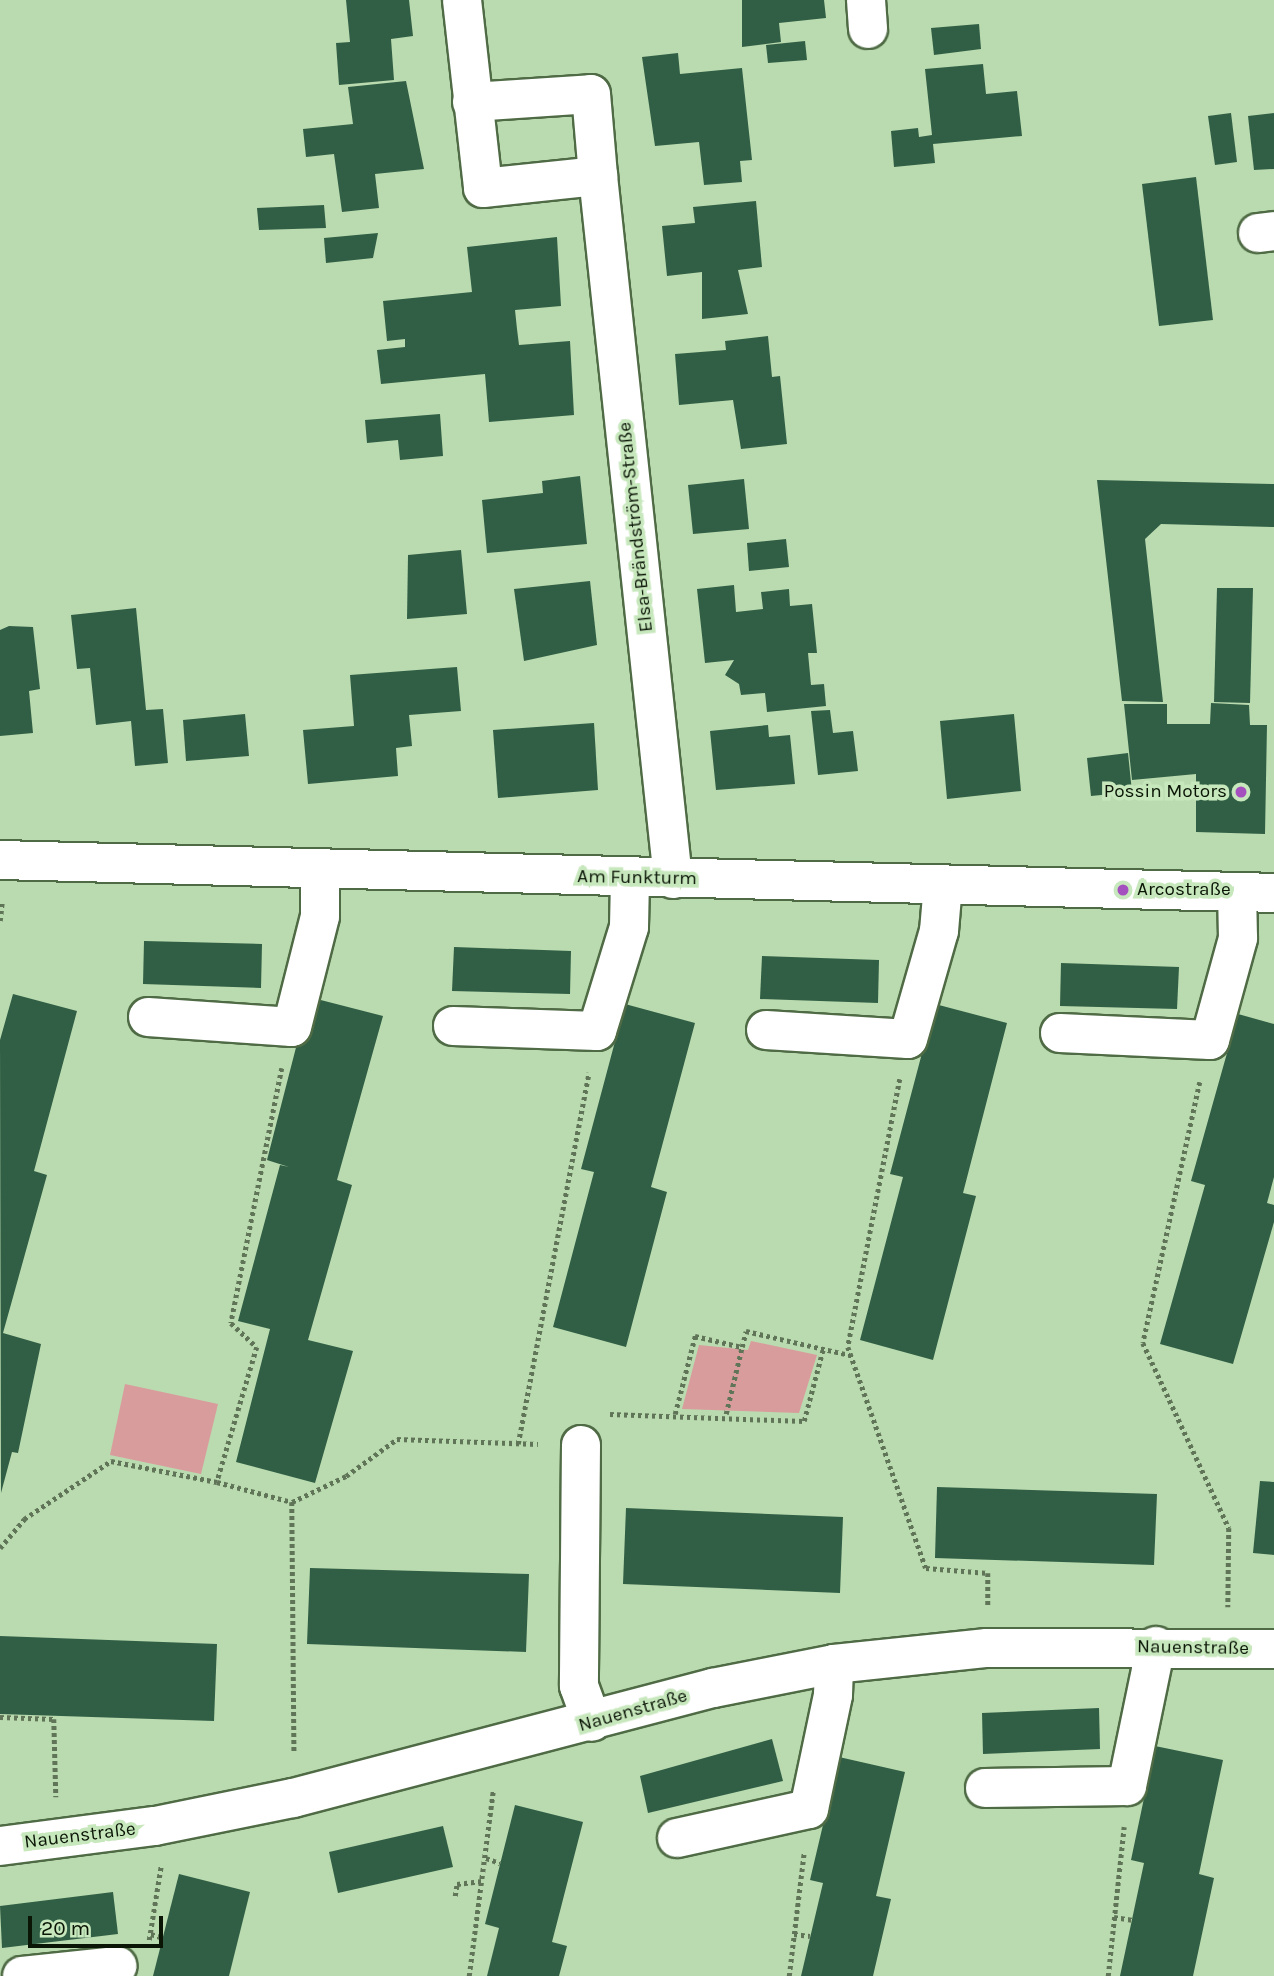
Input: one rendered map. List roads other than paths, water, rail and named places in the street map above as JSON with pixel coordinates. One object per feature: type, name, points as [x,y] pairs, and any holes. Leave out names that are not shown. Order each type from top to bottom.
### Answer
[{"type":"street","points":[[462,0],[483,188],[598,176]]},
{"type":"street","name":"Elsa-Brändström-Straße","points":[[472,102],[591,94],[673,879]]},
{"type":"street","name":"Am Funkturm","points":[[0,860],[630,879],[1255,893]]},
{"type":"street","points":[[148,1017],[292,1027],[320,916],[320,870]]},
{"type":"street","points":[[453,1026],[597,1031],[629,927],[630,879]]},
{"type":"street","points":[[766,1030],[908,1039],[939,931],[943,884]]},
{"type":"street","points":[[1060,1033],[1210,1040],[1238,938],[1255,893]]},
{"type":"street","points":[[581,1445],[579,1686],[592,1722]]},
{"type":"street","points":[[985,1788],[1127,1786],[1156,1646]]},
{"type":"street","name":"Nauenstraße","points":[[0,1846],[155,1826],[293,1798],[834,1664],[987,1648],[1156,1646],[1274,1649]]},
{"type":"street","points":[[677,1838],[808,1808],[834,1695],[834,1664]]},
{"type":"street","points":[[22,1976],[132,1960]]},
{"type":"place","name":"Possin Motors","points":[[1241,792]]},
{"type":"place","name":"Arcostraße","points":[[1123,890]]}]
